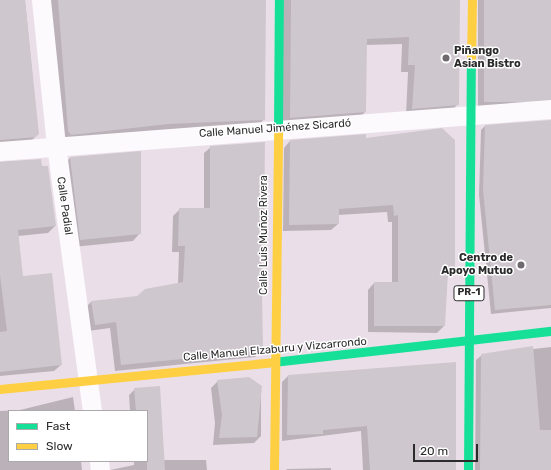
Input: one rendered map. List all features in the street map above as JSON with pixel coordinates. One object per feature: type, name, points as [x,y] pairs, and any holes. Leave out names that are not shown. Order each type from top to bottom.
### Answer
[{"type":"main road","name":"Calle Luis Muñoz Rivera","points":[[274,470],[276,363],[275,129],[279,0]]},
{"type":"main road","name":"PR-1","points":[[468,470],[468,343],[473,116],[472,0]]},
{"type":"main road","name":"Calle Manuel Elzaburu y Vizcarrondo","points":[[0,389],[88,379],[276,363],[468,343],[551,331]]},
{"type":"street","name":"Calle Padial","points":[[41,0],[56,145],[92,410]]},
{"type":"street","name":"Calle Manuel Jiménez Sicardó","points":[[0,151],[56,145],[473,116],[551,109]]},
{"type":"building","points":[[0,0],[25,0],[39,134],[36,137],[0,140]]},
{"type":"building","points":[[58,0],[266,0],[265,120],[168,124],[71,135],[68,131]]},
{"type":"building","points":[[291,0],[460,0],[459,105],[412,109],[415,65],[408,65],[409,37],[367,39],[366,112],[290,118]]},
{"type":"building","points":[[484,0],[551,0],[551,102],[484,102]]},
{"type":"building","points":[[551,120],[551,305],[495,310],[483,190],[485,125]]},
{"type":"building","points":[[442,128],[455,140],[455,272],[448,272],[445,326],[374,326],[374,282],[398,282],[398,215],[394,216],[393,205],[339,209],[339,224],[289,225],[290,140],[366,134],[366,138]]},
{"type":"building","points":[[265,142],[264,225],[261,225],[263,351],[121,365],[116,322],[95,325],[91,301],[137,296],[145,289],[183,282],[185,246],[178,246],[179,208],[210,208],[210,146]]},
{"type":"building","points":[[141,151],[141,234],[80,240],[70,157]]},
{"type":"building","points":[[41,159],[42,166],[48,166],[56,226],[18,230],[23,276],[52,273],[62,365],[0,372],[0,332],[7,331],[0,275],[0,162]]},
{"type":"building","points":[[533,346],[540,430],[551,430],[551,470],[480,470],[481,354]]},
{"type":"building","points":[[456,362],[456,470],[370,470],[367,426],[323,430],[323,434],[287,435],[288,375]]},
{"type":"building","points":[[249,377],[262,386],[257,437],[219,438],[222,415],[217,380]]},
{"type":"building","points":[[160,386],[165,470],[147,470],[148,410],[136,410],[134,388]]},
{"type":"traffic: fast","points":[[278,129],[279,0]]},
{"type":"traffic: fast","points":[[468,470],[471,62]]},
{"type":"traffic: fast","points":[[273,362],[551,331]]},
{"type":"traffic: slow","points":[[471,62],[472,0]]},
{"type":"traffic: slow","points":[[274,470],[278,129]]},
{"type":"traffic: slow","points":[[0,389],[273,362]]},
{"type":"place","name":"Piñango Asian Bistro","points":[[446,58]]},
{"type":"place","name":"Centro de Apoyo Mutuo","points":[[521,265]]}]
